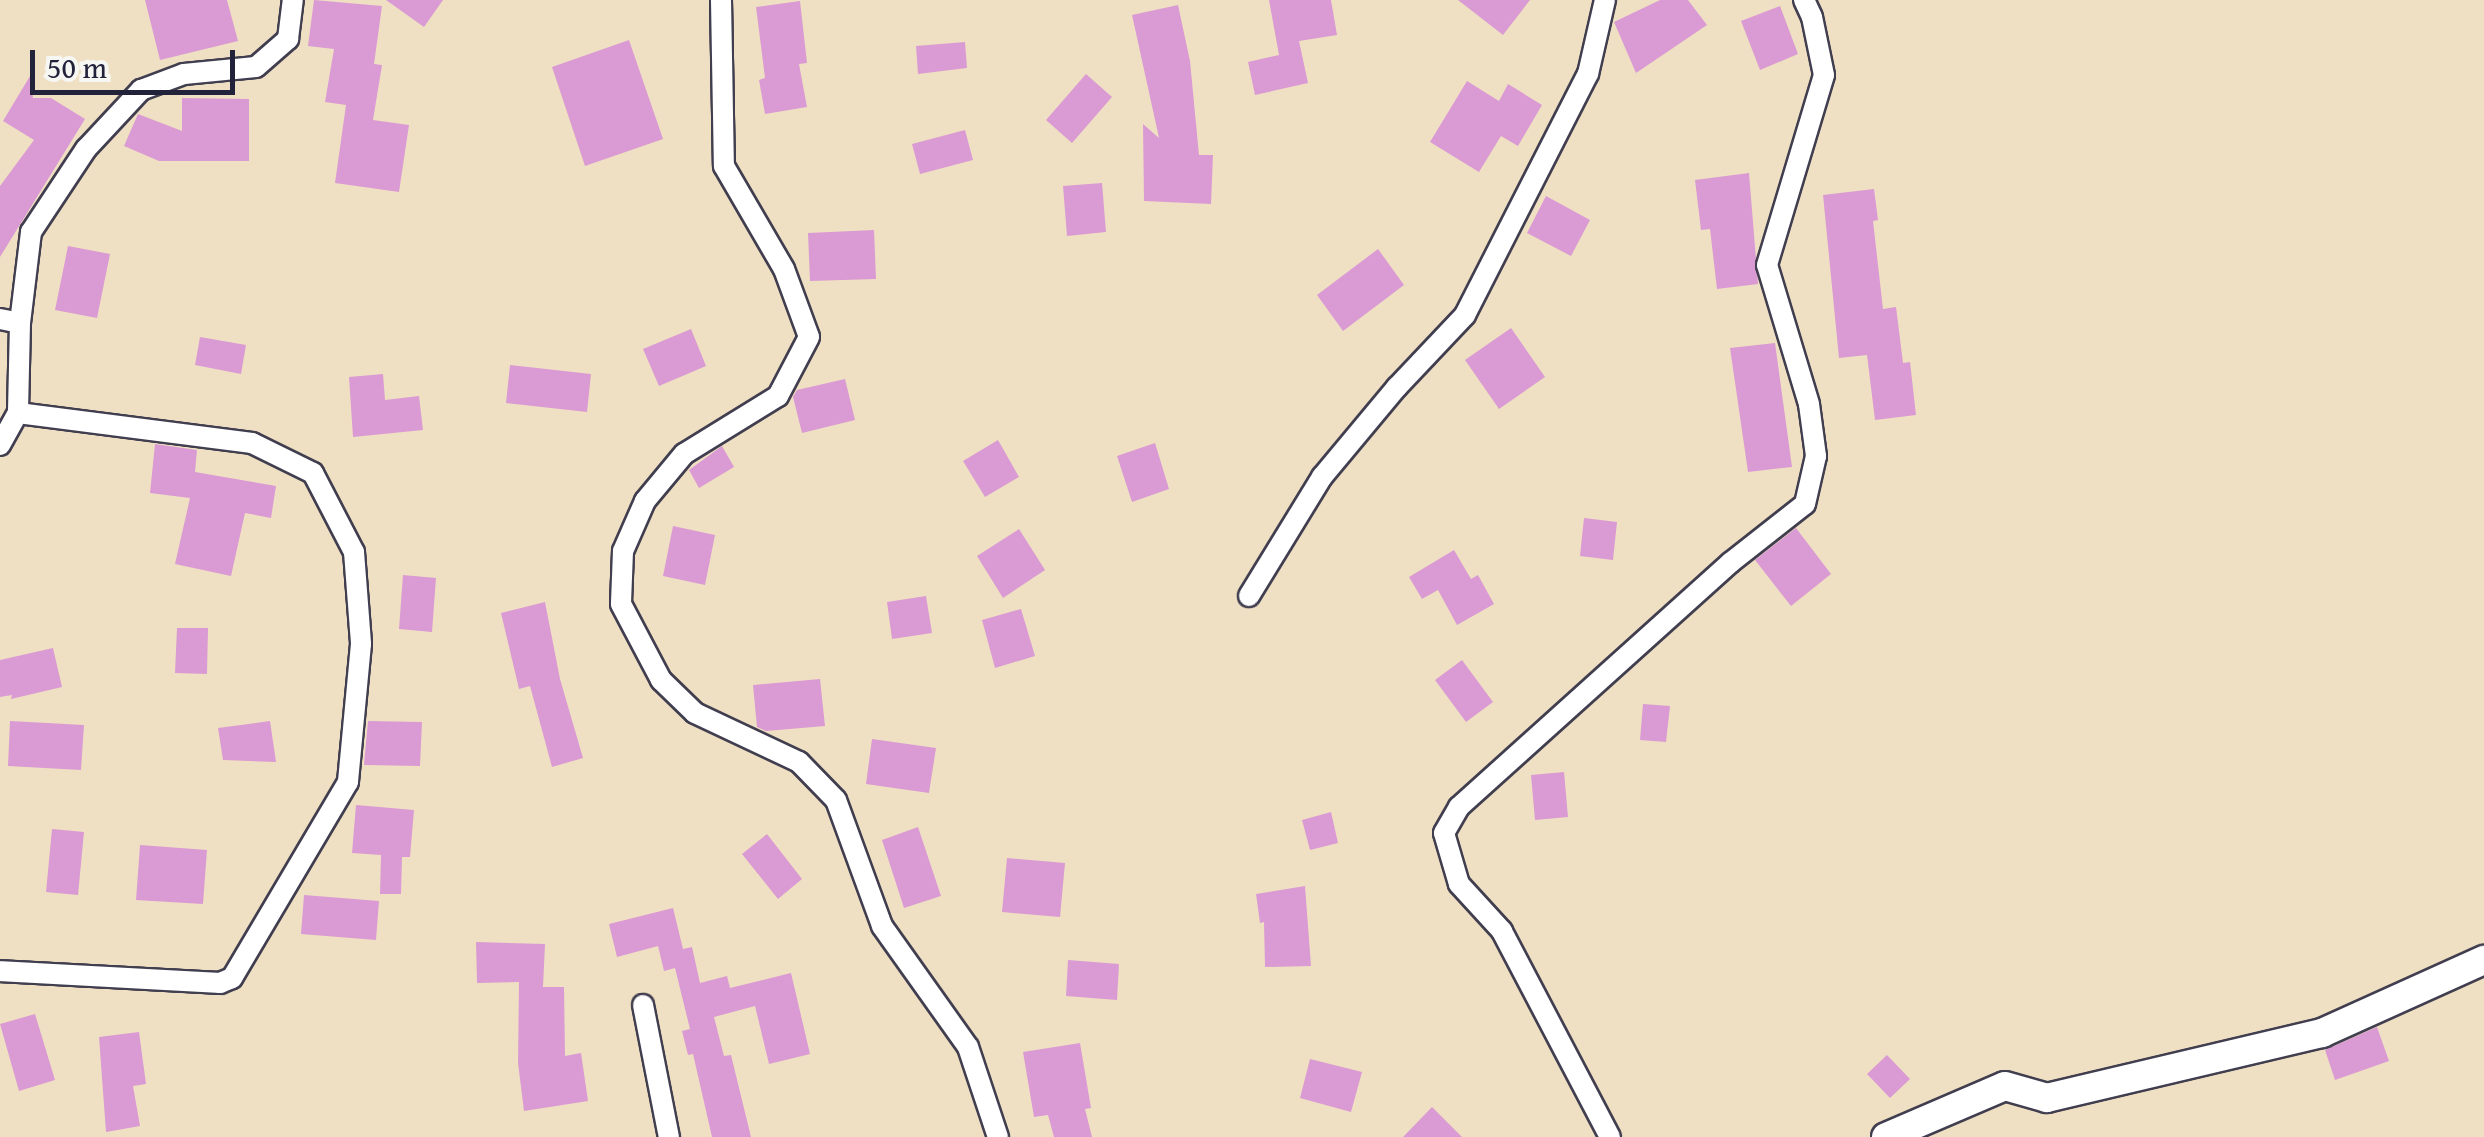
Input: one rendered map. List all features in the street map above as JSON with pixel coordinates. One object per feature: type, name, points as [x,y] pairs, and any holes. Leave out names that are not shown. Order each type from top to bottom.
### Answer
[{"type":"street","points":[[0,446],[18,413],[10,321],[31,232],[86,149],[141,90],[184,74],[256,67],[288,40],[293,0]]},
{"type":"street","points":[[721,0],[724,166],[784,270],[809,337],[778,396],[684,454],[645,501],[623,551],[622,604],[661,680],[694,713],[799,762],[836,800],[882,926],[968,1047],[998,1137]]},
{"type":"street","points":[[1249,596],[1322,478],[1397,387],[1465,315],[1588,74],[1605,0]]},
{"type":"street","points":[[1610,1137],[1502,931],[1459,884],[1444,833],[1459,806],[1730,563],[1805,504],[1816,456],[1809,404],[1767,265],[1824,74],[1812,17],[1804,0]]},
{"type":"street","points":[[0,971],[220,982],[232,978],[348,782],[361,644],[354,552],[314,473],[252,442],[18,413]]},
{"type":"street","points":[[1886,1137],[2005,1086],[2047,1098],[2322,1034],[2484,960]]},
{"type":"street","points":[[644,1005],[668,1137]]},
{"type":"building","points":[[145,0],[227,0],[238,41],[160,60]]},
{"type":"building","points":[[314,0],[382,6],[374,64],[382,65],[373,120],[409,125],[399,192],[335,183],[346,105],[325,102],[334,49],[308,46]]},
{"type":"building","points":[[386,0],[443,0],[424,27]]},
{"type":"building","points":[[1269,0],[1331,0],[1337,35],[1299,41],[1308,83],[1255,95],[1248,62],[1279,55]]},
{"type":"building","points":[[1458,0],[1530,0],[1503,35]]},
{"type":"building","points":[[1660,0],[1688,0],[1707,25],[1636,73],[1614,22]]},
{"type":"building","points":[[800,1],[807,63],[799,64],[807,107],[765,114],[759,80],[765,78],[756,7]]},
{"type":"building","points":[[1178,5],[1190,61],[1199,155],[1213,155],[1211,204],[1144,201],[1143,124],[1159,138],[1132,15]]},
{"type":"building","points":[[1780,6],[1798,54],[1760,70],[1741,21]]},
{"type":"building","points":[[629,40],[663,139],[585,166],[552,67]]},
{"type":"building","points":[[965,42],[967,68],[918,74],[916,46]]},
{"type":"building","points":[[1086,74],[1112,97],[1072,143],[1046,120]]},
{"type":"building","points":[[30,76],[33,98],[51,98],[85,119],[0,257],[0,186],[34,140],[3,121]]},
{"type":"building","points":[[1467,81],[1499,101],[1508,84],[1542,105],[1518,146],[1501,136],[1479,172],[1430,142]]},
{"type":"building","points":[[182,98],[249,99],[249,161],[159,161],[124,146],[138,114],[182,131]]},
{"type":"building","points":[[965,130],[973,160],[920,174],[912,144]]},
{"type":"building","points":[[1749,173],[1758,284],[1717,289],[1710,229],[1701,230],[1695,180]]},
{"type":"building","points":[[1102,183],[1106,232],[1067,236],[1063,186]]},
{"type":"building","points":[[1874,189],[1878,220],[1873,221],[1883,309],[1896,307],[1903,363],[1910,362],[1916,415],[1875,420],[1867,355],[1839,358],[1823,195]]},
{"type":"building","points":[[1546,196],[1590,220],[1571,256],[1527,233]]},
{"type":"building","points":[[874,230],[876,279],[810,281],[808,233]]},
{"type":"building","points":[[68,246],[110,254],[97,318],[55,310]]},
{"type":"building","points":[[1378,249],[1404,285],[1343,331],[1317,295]]},
{"type":"building","points":[[1511,328],[1545,377],[1499,409],[1465,360]]},
{"type":"building","points":[[691,329],[706,366],[659,386],[643,349]]},
{"type":"building","points":[[200,337],[246,345],[241,374],[195,365]]},
{"type":"building","points":[[1775,343],[1792,467],[1748,472],[1730,348]]},
{"type":"building","points":[[510,365],[591,374],[587,412],[506,403]]},
{"type":"building","points":[[383,374],[385,400],[419,396],[423,430],[353,437],[349,377]]},
{"type":"building","points":[[845,379],[855,420],[802,433],[793,397],[797,390]]},
{"type":"building","points":[[998,440],[1019,477],[985,497],[963,461]]},
{"type":"building","points":[[1155,443],[1169,489],[1132,502],[1117,456]]},
{"type":"building","points":[[155,444],[197,450],[195,472],[276,486],[271,518],[245,513],[231,576],[175,564],[190,498],[150,493]]},
{"type":"building","points":[[722,446],[734,467],[699,488],[689,470]]},
{"type":"building","points":[[1584,518],[1617,522],[1613,560],[1580,556]]},
{"type":"building","points":[[673,526],[715,535],[705,585],[663,576]]},
{"type":"building","points":[[1796,528],[1831,574],[1791,606],[1755,560]]},
{"type":"building","points":[[1019,529],[1045,570],[1003,598],[977,556]]},
{"type":"building","points":[[1454,550],[1471,579],[1478,575],[1494,604],[1457,625],[1438,590],[1422,599],[1409,577]]},
{"type":"building","points":[[403,575],[436,578],[432,632],[399,629]]},
{"type":"building","points":[[926,596],[932,633],[892,639],[887,602]]},
{"type":"building","points":[[545,602],[560,679],[583,758],[552,767],[530,686],[519,689],[501,613]]},
{"type":"building","points":[[1021,609],[1035,656],[995,668],[982,620]]},
{"type":"building","points":[[177,628],[208,628],[207,674],[175,673]]},
{"type":"building","points":[[53,648],[62,687],[11,699],[12,695],[0,697],[0,660]]},
{"type":"building","points":[[1462,660],[1493,702],[1466,722],[1435,680]]},
{"type":"building","points":[[820,679],[825,726],[766,731],[757,727],[753,685]]},
{"type":"building","points":[[1643,704],[1670,706],[1666,742],[1640,740]]},
{"type":"building","points":[[10,721],[84,725],[81,770],[8,766]]},
{"type":"building","points":[[270,721],[276,762],[223,760],[218,728]]},
{"type":"building","points":[[368,721],[422,722],[420,766],[364,765]]},
{"type":"building","points":[[872,739],[936,748],[929,793],[866,784]]},
{"type":"building","points":[[1564,772],[1568,817],[1535,820],[1531,775]]},
{"type":"building","points":[[356,805],[414,810],[410,857],[402,857],[401,894],[380,894],[381,855],[352,853]]},
{"type":"building","points":[[1331,812],[1338,843],[1310,850],[1302,820]]},
{"type":"building","points":[[918,827],[941,896],[904,908],[882,840]]},
{"type":"building","points":[[52,829],[84,832],[78,895],[46,892]]},
{"type":"building","points":[[767,834],[802,879],[778,899],[742,854]]},
{"type":"building","points":[[140,845],[207,850],[203,904],[136,900]]},
{"type":"building","points":[[1007,858],[1065,863],[1060,917],[1002,912]]},
{"type":"building","points":[[1305,886],[1311,966],[1265,967],[1264,922],[1260,923],[1256,894]]},
{"type":"building","points":[[304,895],[379,901],[376,940],[301,934]]},
{"type":"building","points":[[673,908],[683,949],[692,947],[700,983],[727,976],[730,988],[791,973],[810,1054],[769,1064],[755,1006],[714,1017],[724,1056],[731,1055],[751,1137],[712,1137],[693,1054],[688,1055],[682,1031],[690,1029],[675,968],[664,971],[658,946],[617,957],[609,924]]},
{"type":"building","points":[[476,942],[545,944],[543,987],[564,987],[565,1056],[581,1053],[588,1101],[524,1111],[518,1063],[519,982],[477,983]]},
{"type":"building","points":[[1068,960],[1119,964],[1117,1000],[1066,996]]},
{"type":"building","points":[[35,1014],[55,1080],[19,1091],[0,1024]]},
{"type":"building","points":[[2377,1027],[2389,1061],[2335,1080],[2325,1050]]},
{"type":"building","points":[[139,1032],[146,1084],[133,1086],[140,1126],[106,1132],[99,1037]]},
{"type":"building","points":[[1080,1043],[1091,1108],[1085,1109],[1092,1137],[1054,1137],[1048,1115],[1034,1117],[1023,1052]]},
{"type":"building","points":[[1887,1055],[1910,1079],[1890,1098],[1867,1074]]},
{"type":"building","points":[[1310,1059],[1362,1072],[1351,1112],[1300,1098]]},
{"type":"building","points":[[1432,1107],[1462,1137],[1403,1137]]}]
